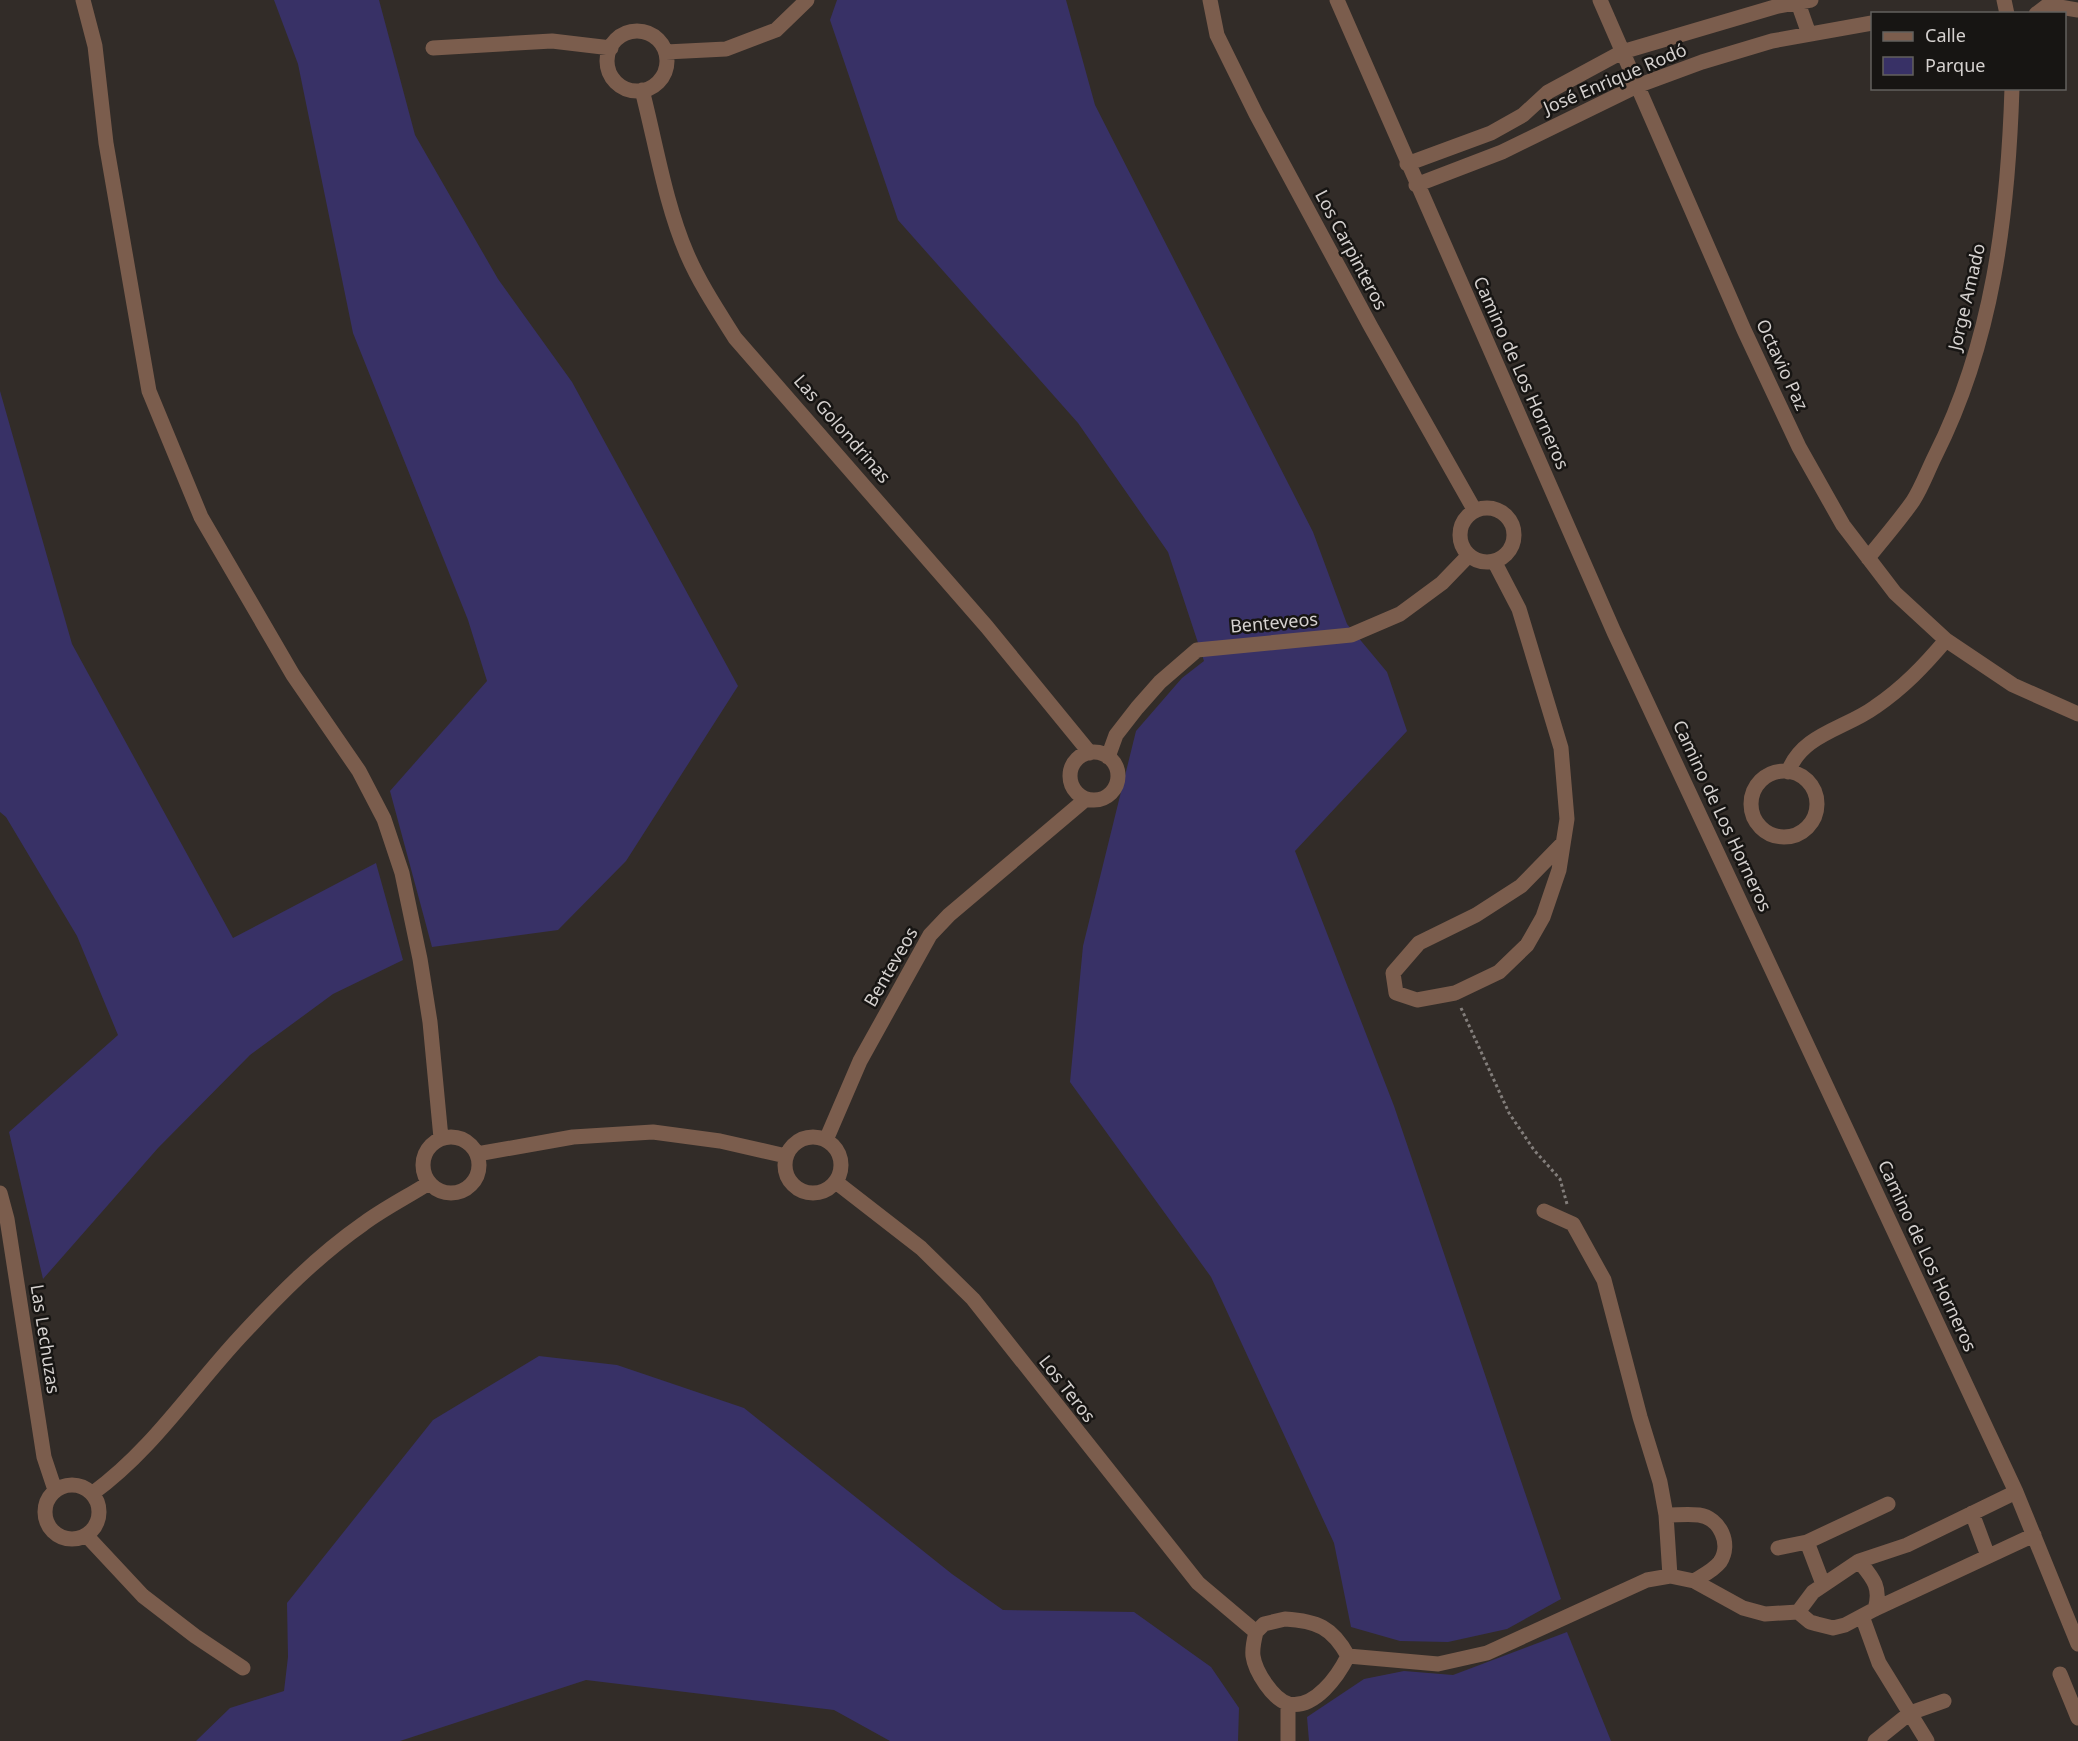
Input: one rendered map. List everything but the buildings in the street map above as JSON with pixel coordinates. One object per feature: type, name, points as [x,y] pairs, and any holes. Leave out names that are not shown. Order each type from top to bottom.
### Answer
[{"type":"street","points":[[83,0],[95,46],[105,142],[149,390],[201,517],[293,675],[359,771],[384,819],[402,873],[420,958],[430,1022],[441,1138]]},
{"type":"street","points":[[666,52],[726,49],[776,30],[807,0]]},
{"type":"street","name":"Los Carpinteros","points":[[1210,0],[1216,35],[1256,114],[1371,327],[1475,511]]},
{"type":"street","name":"Camino de Los Horneros","points":[[1337,0],[1614,632],[2016,1492],[2078,1644]]},
{"type":"street","name":"Octavio Paz","points":[[1600,0],[1744,330],[1799,447],[1843,525],[1895,593],[1946,640],[2013,686],[2078,714]]},
{"type":"street","points":[[1801,1],[1809,34]]},
{"type":"street","name":"José Enrique Rodó","points":[[1407,164],[1491,133],[1523,115],[1548,92],[1622,52],[1801,1]]},
{"type":"street","points":[[2043,6],[2078,10]]},
{"type":"street","name":"José Enrique Rodó","points":[[1416,184],[1502,152],[1637,86],[1752,47],[1871,23]]},
{"type":"street","points":[[635,31],[654,36],[666,52],[665,72],[660,81],[642,90],[624,88],[616,82],[608,66],[610,48],[625,33],[635,31]]},
{"type":"street","points":[[433,48],[552,41],[610,48]]},
{"type":"street","name":"Las Golondrinas","points":[[642,90],[672,212],[687,254],[705,291],[735,338],[980,618],[1090,753]]},
{"type":"street","name":"Jorge Amado","points":[[1868,558],[1914,500],[1948,430],[1981,339],[1998,256],[2009,174],[2012,90]]},
{"type":"street","points":[[1493,509],[1508,518],[1512,526],[1514,535],[1508,551],[1494,561],[1476,560],[1463,549],[1460,532],[1468,516],[1475,511],[1493,509]]},
{"type":"street","name":"Benteveos","points":[[826,1140],[860,1061],[930,935],[949,915],[1086,799],[1094,801],[1108,796],[1117,784],[1117,769],[1108,757],[1116,735],[1160,682],[1197,650],[1351,635],[1400,615],[1442,583],[1469,555]]},
{"type":"street","points":[[1494,561],[1519,609],[1561,748],[1567,819],[1559,870],[1543,917],[1527,945],[1499,972],[1455,993],[1417,1000],[1396,993],[1393,973],[1419,943],[1476,915],[1521,886],[1563,843]]},
{"type":"street","points":[[1788,771],[1793,758],[1812,740],[1873,709],[1911,680],[1946,640]]},
{"type":"street","points":[[1086,799],[1074,790],[1070,775],[1076,760],[1090,753],[1108,757]]},
{"type":"street","points":[[1788,771],[1807,780],[1817,799],[1816,810],[1806,828],[1787,837],[1776,836],[1758,824],[1753,815],[1753,793],[1767,776],[1788,771]]},
{"type":"street","points":[[477,1154],[573,1137],[652,1132],[720,1141],[786,1156]]},
{"type":"street","points":[[458,1137],[473,1147],[477,1154],[478,1172],[469,1187],[452,1194],[444,1193],[429,1183],[424,1176],[423,1158],[427,1149],[441,1138],[458,1137]]},
{"type":"street","points":[[807,1138],[826,1140],[833,1145],[841,1159],[842,1167],[836,1182],[821,1192],[804,1192],[790,1181],[785,1165],[786,1156],[791,1148],[807,1138]]},
{"type":"street","name":"Los Teros","points":[[836,1182],[921,1248],[973,1299],[1198,1583],[1256,1632]]},
{"type":"street","points":[[93,1493],[113,1479],[155,1436],[238,1339],[296,1279],[362,1224],[429,1183]]},
{"type":"street","name":"Las Lechuzas","points":[[0,1193],[9,1230],[44,1457],[55,1490]]},
{"type":"street","points":[[1544,1211],[1573,1224],[1604,1280],[1640,1417],[1660,1482],[1666,1515],[1670,1576]]},
{"type":"street","points":[[79,1485],[93,1493],[98,1501],[98,1520],[86,1535],[68,1539],[52,1531],[45,1514],[46,1505],[55,1490],[62,1486],[79,1485]]},
{"type":"street","points":[[1798,1612],[1804,1601],[1823,1584],[1859,1561],[1907,1545],[2016,1492]]},
{"type":"street","points":[[1778,1548],[1807,1542],[1888,1504]]},
{"type":"street","points":[[1972,1513],[1988,1556]]},
{"type":"street","points":[[1666,1515],[1700,1515],[1710,1519],[1723,1534],[1725,1544],[1719,1564],[1694,1581]]},
{"type":"street","points":[[86,1535],[143,1596],[195,1636],[243,1668]]},
{"type":"street","points":[[1348,1656],[1438,1664],[1487,1653],[1647,1580],[1670,1576],[1694,1581],[1743,1608],[1765,1614],[1798,1612],[1810,1622],[1833,1628],[1845,1625],[1868,1612],[2034,1535]]},
{"type":"street","points":[[1807,1542],[1823,1584]]},
{"type":"street","points":[[1859,1561],[1874,1579],[1878,1588],[1868,1612],[1879,1663],[1927,1741]]},
{"type":"street","points":[[1274,1621],[1313,1622],[1340,1643],[1348,1656],[1334,1680],[1323,1692],[1301,1703],[1288,1704],[1268,1687],[1257,1666],[1254,1658],[1256,1632],[1264,1624],[1274,1621]]},
{"type":"street","points":[[2060,1674],[2078,1718]]},
{"type":"street","points":[[1875,1741],[1910,1713],[1944,1701]]},
{"type":"street","points":[[1288,1704],[1288,1741]]},
{"type":"path","points":[[1455,993],[1509,1113],[1533,1150],[1560,1179],[1573,1224]]},
{"type":"green space","points":[[274,0],[379,0],[415,135],[498,279],[572,382],[738,686],[626,861],[558,930],[432,947],[390,791],[487,681],[468,620],[353,333],[298,64]]},
{"type":"green space","points":[[837,0],[1066,0],[1095,105],[1313,532],[1347,624],[1387,672],[1407,731],[1295,851],[1394,1106],[1561,1599],[1507,1629],[1448,1642],[1400,1641],[1351,1627],[1334,1543],[1211,1277],[1070,1082],[1083,946],[1136,731],[1182,678],[1204,661],[1168,552],[1078,423],[898,220],[830,20]]},
{"type":"green space","points":[[0,391],[72,644],[233,938],[376,863],[403,960],[333,994],[250,1055],[158,1148],[43,1279],[9,1132],[118,1035],[77,936],[6,817],[0,812]]},
{"type":"green space","points":[[539,1356],[617,1365],[744,1408],[952,1574],[1003,1610],[1134,1612],[1211,1667],[1239,1708],[1238,1741],[890,1741],[834,1710],[586,1680],[400,1741],[196,1741],[230,1708],[284,1691],[288,1657],[287,1603],[433,1420]]},
{"type":"green space","points":[[1567,1632],[1611,1741],[1309,1741],[1307,1717],[1364,1679],[1404,1671],[1453,1675]]}]
